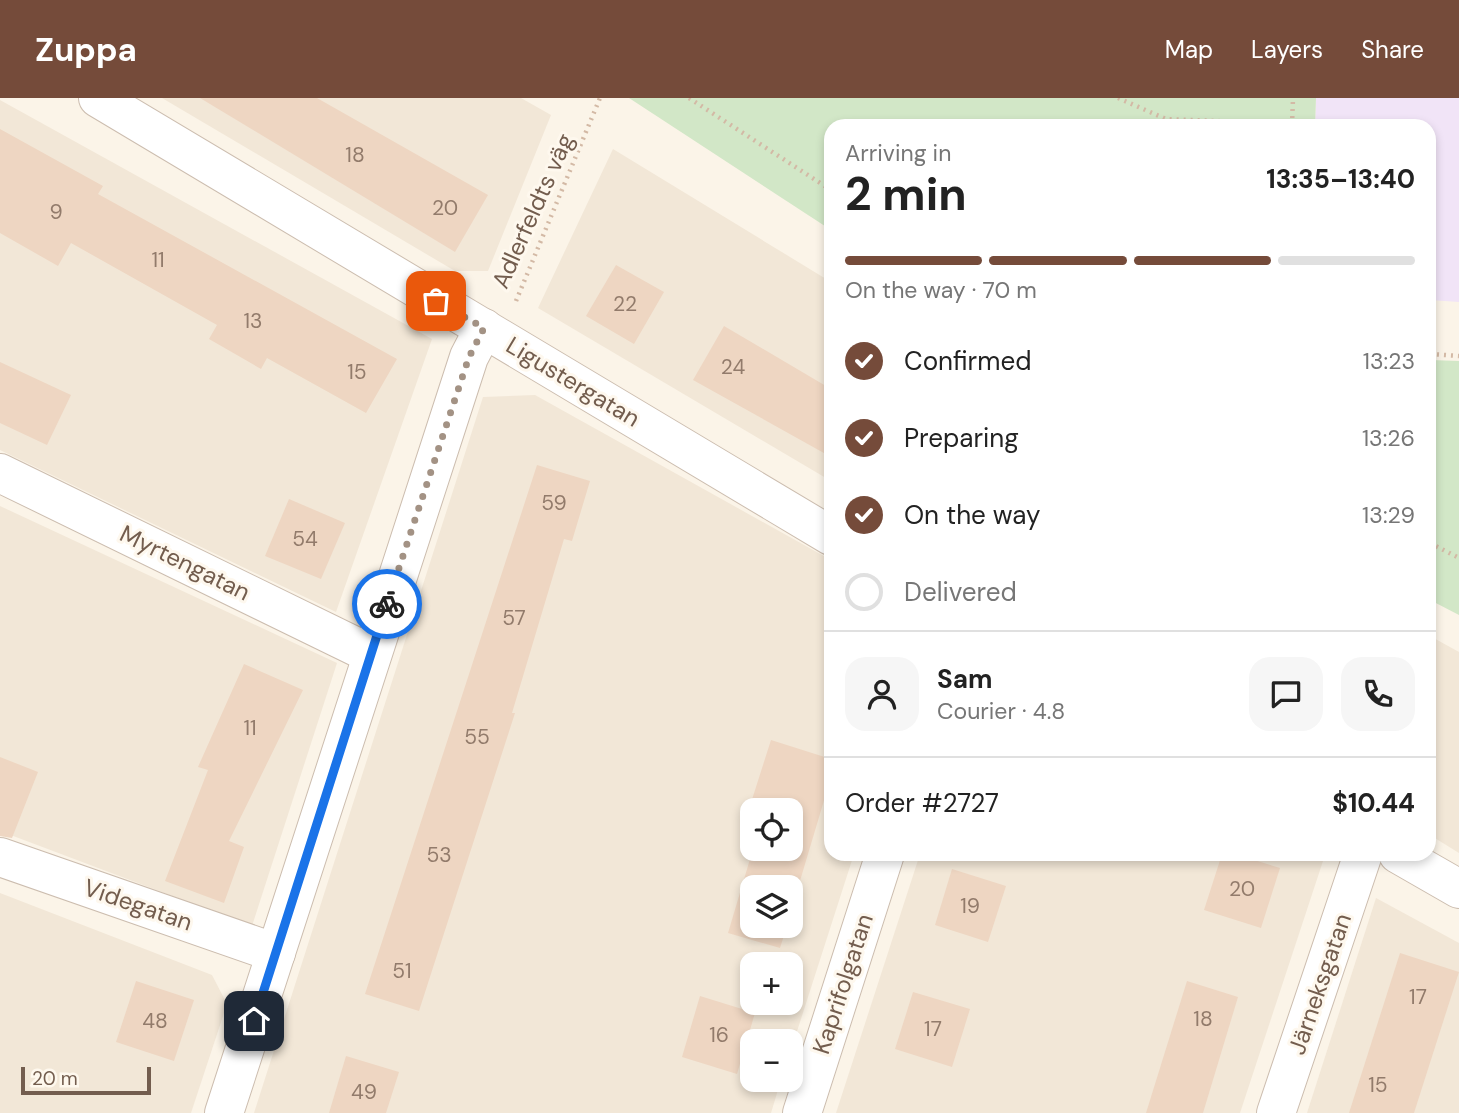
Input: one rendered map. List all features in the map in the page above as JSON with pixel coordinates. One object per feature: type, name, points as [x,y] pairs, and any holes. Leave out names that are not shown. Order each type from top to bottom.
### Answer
[{"type":"street","name":"Ligustergatan","points":[[98,98],[824,532]]},
{"type":"street","points":[[224,1113],[469,357],[484,328]]},
{"type":"street","name":"Myrtengatan","points":[[0,473],[371,654]]},
{"type":"street","name":"Videgatan","points":[[0,857],[276,953]]},
{"type":"street","name":"Kaprifolgatan","points":[[802,1113],[883,861]]},
{"type":"street","name":"Järneksgatan","points":[[1276,1113],[1361,861]]},
{"type":"street","points":[[1410,861],[1459,889]]},
{"type":"path","name":"Adlerfeldts väg","points":[[484,328],[516,301],[600,98]]},
{"type":"path","points":[[689,98],[824,185]]},
{"type":"path","points":[[1118,98],[1166,119]]},
{"type":"path","points":[[1292,119],[1293,98]]},
{"type":"path","points":[[1436,355],[1459,356]]},
{"type":"path","points":[[1436,546],[1459,558]]},
{"type":"shaded area","points":[[162,98],[521,98],[551,115],[488,271],[455,271]]},
{"type":"shaded area","points":[[1316,98],[1459,98],[1459,302],[1436,300],[1436,119],[1315,119]]},
{"type":"shaded area","points":[[0,100],[432,339],[336,612],[0,450]]},
{"type":"shaded area","points":[[613,149],[824,278],[824,477],[538,308]]},
{"type":"shaded area","points":[[535,395],[824,556],[824,861],[852,861],[803,1013],[803,952],[740,952],[740,1015],[802,1015],[798,1029],[740,1029],[740,1092],[777,1092],[771,1113],[254,1113],[483,397]]},
{"type":"shaded area","points":[[0,506],[337,663],[252,926],[0,831]]},
{"type":"shaded area","points":[[1436,639],[1459,652],[1459,853],[1436,839]]},
{"type":"shaded area","points":[[918,861],[1323,861],[1240,1113],[836,1113]]},
{"type":"shaded area","points":[[0,893],[212,975],[227,1004],[191,1113],[0,1113]]},
{"type":"shaded area","points":[[1376,898],[1459,943],[1459,1113],[1307,1113]]},
{"type":"green space","points":[[629,98],[1316,98],[1315,119],[824,119],[824,225]]},
{"type":"green space","points":[[1436,360],[1459,361],[1459,615],[1436,603]]},
{"type":"building","points":[[200,98],[317,98],[488,195],[455,252]]},
{"type":"building","points":[[0,129],[103,186],[98,194],[397,359],[366,413],[267,358],[261,369],[209,339],[217,325],[71,243],[58,266],[0,233]]},
{"type":"building","points":[[616,265],[664,292],[634,344],[586,316]]},
{"type":"building","points":[[724,326],[824,385],[824,453],[693,380]]},
{"type":"building","points":[[0,362],[71,395],[47,445],[0,423]]},
{"type":"building","points":[[537,465],[590,481],[572,541],[564,539],[512,713],[515,713],[419,1011],[365,994]]},
{"type":"building","points":[[289,499],[345,523],[321,579],[265,556]]},
{"type":"building","points":[[244,664],[303,690],[229,841],[244,847],[224,903],[165,881],[208,770],[198,767]]},
{"type":"building","points":[[771,740],[824,757],[824,800],[802,875],[745,875],[749,861],[803,861],[803,798],[752,798]]},
{"type":"building","points":[[0,757],[38,772],[12,838],[0,836]]},
{"type":"building","points":[[1220,861],[1258,861],[1280,868],[1261,928],[1204,910]]},
{"type":"building","points":[[952,869],[1006,886],[988,942],[935,925]]},
{"type":"building","points":[[740,893],[740,936],[728,933]]},
{"type":"building","points":[[745,938],[783,938],[780,948]]},
{"type":"building","points":[[1400,953],[1459,972],[1414,1113],[1349,1113]]},
{"type":"building","points":[[136,981],[194,1000],[174,1061],[116,1042]]},
{"type":"building","points":[[1187,981],[1238,997],[1203,1113],[1146,1113]]},
{"type":"building","points":[[913,992],[970,1009],[952,1067],[895,1049]]},
{"type":"building","points":[[700,996],[740,1008],[740,1015],[754,1015],[750,1029],[740,1029],[740,1064],[737,1074],[682,1057]]},
{"type":"building","points":[[346,1056],[399,1072],[386,1113],[329,1113]]},
{"type":"way so far","points":[[387,604],[469,357],[484,328],[436,301]]},
{"type":"route","points":[[254,1021],[387,604]]}]
